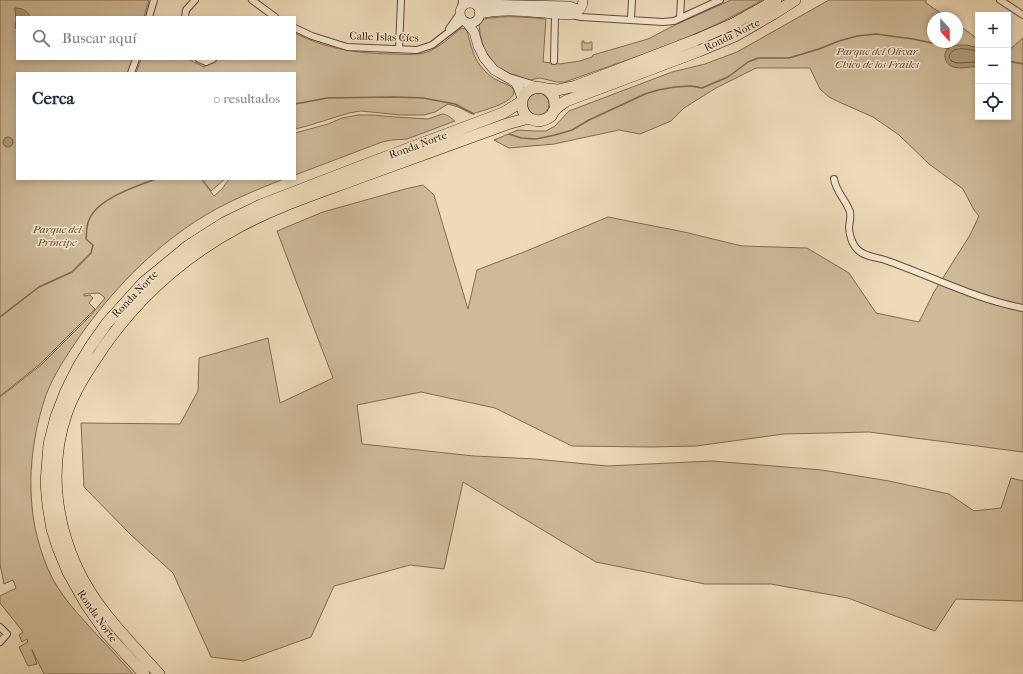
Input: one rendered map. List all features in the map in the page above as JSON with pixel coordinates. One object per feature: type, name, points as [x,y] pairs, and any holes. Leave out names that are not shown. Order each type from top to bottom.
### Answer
[{"type":"highway","name":"Ronda Norte","points":[[144,674],[107,634],[86,604],[68,572],[52,529],[46,483],[49,444],[56,417],[66,390],[90,347],[107,323],[143,283],[188,246],[224,223],[261,205],[503,113],[522,100],[528,91],[542,88],[558,90],[576,86],[696,40],[751,15],[776,0]]},
{"type":"highway","name":"Ronda Norte","points":[[159,674],[113,624],[85,584],[76,567],[62,528],[56,490],[58,451],[67,411],[78,388],[102,349],[116,330],[152,289],[192,256],[216,240],[263,214],[507,124],[529,118],[536,121],[544,120],[566,101],[735,36],[795,0]]},
{"type":"highway","points":[[542,88],[553,96],[555,110]]},
{"type":"highway","points":[[522,100],[523,112],[529,118]]},
{"type":"main road","points":[[526,6],[555,14],[574,13],[582,8],[583,0]]},
{"type":"main road","points":[[522,100],[515,82],[494,70],[484,58],[478,46],[468,11],[477,4],[572,6],[577,9],[574,13]]},
{"type":"main road","points":[[507,77],[542,88]]},
{"type":"street","points":[[149,16],[154,0]]},
{"type":"street","points":[[185,16],[186,10],[195,0]]},
{"type":"street","points":[[252,0],[273,16]]},
{"type":"street","points":[[399,49],[401,0]]},
{"type":"street","points":[[631,19],[632,0]]},
{"type":"street","points":[[680,0],[680,18]]},
{"type":"street","points":[[574,13],[581,17],[663,22],[674,21],[720,0]]},
{"type":"street","points":[[1000,0],[1023,15]]},
{"type":"street","name":"Calle Islas Cíes","points":[[296,28],[312,36],[347,47],[417,50],[432,45],[446,34],[468,11]]},
{"type":"street","points":[[554,61],[555,14]]},
{"type":"street","points":[[131,72],[136,60]]},
{"type":"street","points":[[201,60],[206,62],[211,60]]},
{"type":"street","points":[[834,179],[836,188],[850,213],[850,236],[861,253],[885,260],[933,280],[998,303],[1023,308]]},
{"type":"street","points":[[0,627],[7,634],[0,642]]},
{"type":"green space","name":"Parque del Príncipe","points":[[0,0],[149,0],[144,16],[16,16],[16,60],[133,60],[128,72],[16,72],[16,180],[202,180],[214,196],[222,189],[228,180],[281,180],[239,198],[196,221],[163,245],[147,259],[118,288],[80,336],[61,365],[46,395],[35,438],[31,482],[32,505],[40,548],[48,569],[64,596],[133,674],[44,674],[32,650],[37,664],[28,666],[19,647],[28,642],[27,639],[22,642],[19,635],[23,632],[0,603],[0,596],[16,588],[13,580],[4,584],[0,564],[0,397],[41,365],[90,316],[105,298],[99,293],[84,294],[84,296],[90,295],[93,298],[89,303],[95,309],[40,364],[0,396]]},
{"type":"green space","points":[[731,0],[762,0],[715,25],[690,36],[565,82],[557,82],[540,78],[530,80],[509,73],[496,66],[484,49],[480,34],[479,25],[484,19],[522,17],[546,19],[543,62],[559,64],[580,61],[592,57],[593,55],[648,39]]},
{"type":"green space","name":"Parque del Olivar Chico de los Frailes","points":[[829,0],[926,0],[926,3],[939,12],[927,12],[927,48],[963,48],[963,28],[975,37],[975,120],[1011,120],[1011,48],[1023,38],[1023,452],[869,432],[784,434],[696,446],[572,446],[495,408],[421,392],[357,405],[362,444],[474,456],[535,459],[607,466],[712,461],[822,470],[889,481],[949,494],[974,511],[1001,508],[1011,478],[1023,481],[1023,601],[956,599],[935,631],[848,598],[771,584],[705,584],[596,562],[463,482],[444,569],[410,565],[334,586],[311,637],[244,661],[211,657],[173,573],[131,535],[84,487],[81,423],[180,424],[198,391],[199,358],[268,338],[280,403],[333,378],[277,231],[323,212],[423,185],[434,195],[468,309],[477,270],[608,217],[684,232],[742,246],[807,248],[849,273],[876,313],[919,322],[934,292],[970,235],[979,216],[974,210],[963,189],[929,164],[899,135],[873,117],[829,97],[820,89],[810,68],[756,68],[716,88],[684,108],[671,121],[640,134],[619,130],[554,144],[509,148],[494,140],[518,130],[546,131],[555,126],[569,111],[672,72],[705,64],[737,52]]},
{"type":"green space","points":[[462,28],[467,31],[473,52],[480,66],[493,78],[511,86],[514,91],[513,95],[504,103],[472,114],[448,104],[435,112],[424,115],[400,115],[361,111],[349,113],[296,129],[296,72],[136,72],[141,60],[190,60],[204,67],[217,60],[296,60],[296,33],[318,43],[341,49],[377,53],[418,54],[436,48]]},
{"type":"green space","points":[[582,41],[584,41],[584,43],[592,42],[592,50],[582,50]]},
{"type":"green space","points":[[538,93],[546,96],[549,104],[546,112],[538,115],[530,112],[527,104],[530,96]]},
{"type":"green space","points":[[444,114],[455,121],[407,139],[382,142],[296,175],[296,133],[328,124],[342,118],[358,115],[428,119]]},
{"type":"green space","points":[[203,180],[224,180],[211,191]]},
{"type":"water","points":[[15,8],[24,10],[29,16],[16,16],[16,21]]},
{"type":"water","points":[[963,45],[975,47],[975,66],[959,68],[950,66],[945,59],[946,51],[949,48],[963,48]]},
{"type":"water","points":[[8,137],[13,142],[8,147],[3,142]]},
{"type":"waterway","points":[[509,134],[521,138],[536,139],[555,135],[572,130],[589,120],[645,94],[675,87],[691,86],[702,88],[728,77],[748,62],[758,58],[789,58],[857,36],[876,34],[913,39],[937,44],[948,49]]},
{"type":"waterway","points":[[1011,62],[1023,64]]},
{"type":"waterway","points":[[296,104],[327,98],[423,98],[455,104],[474,114]]},
{"type":"waterway","points":[[0,317],[39,287],[72,272],[91,253],[93,245],[86,239],[87,225],[93,212],[118,194],[153,180]]}]
